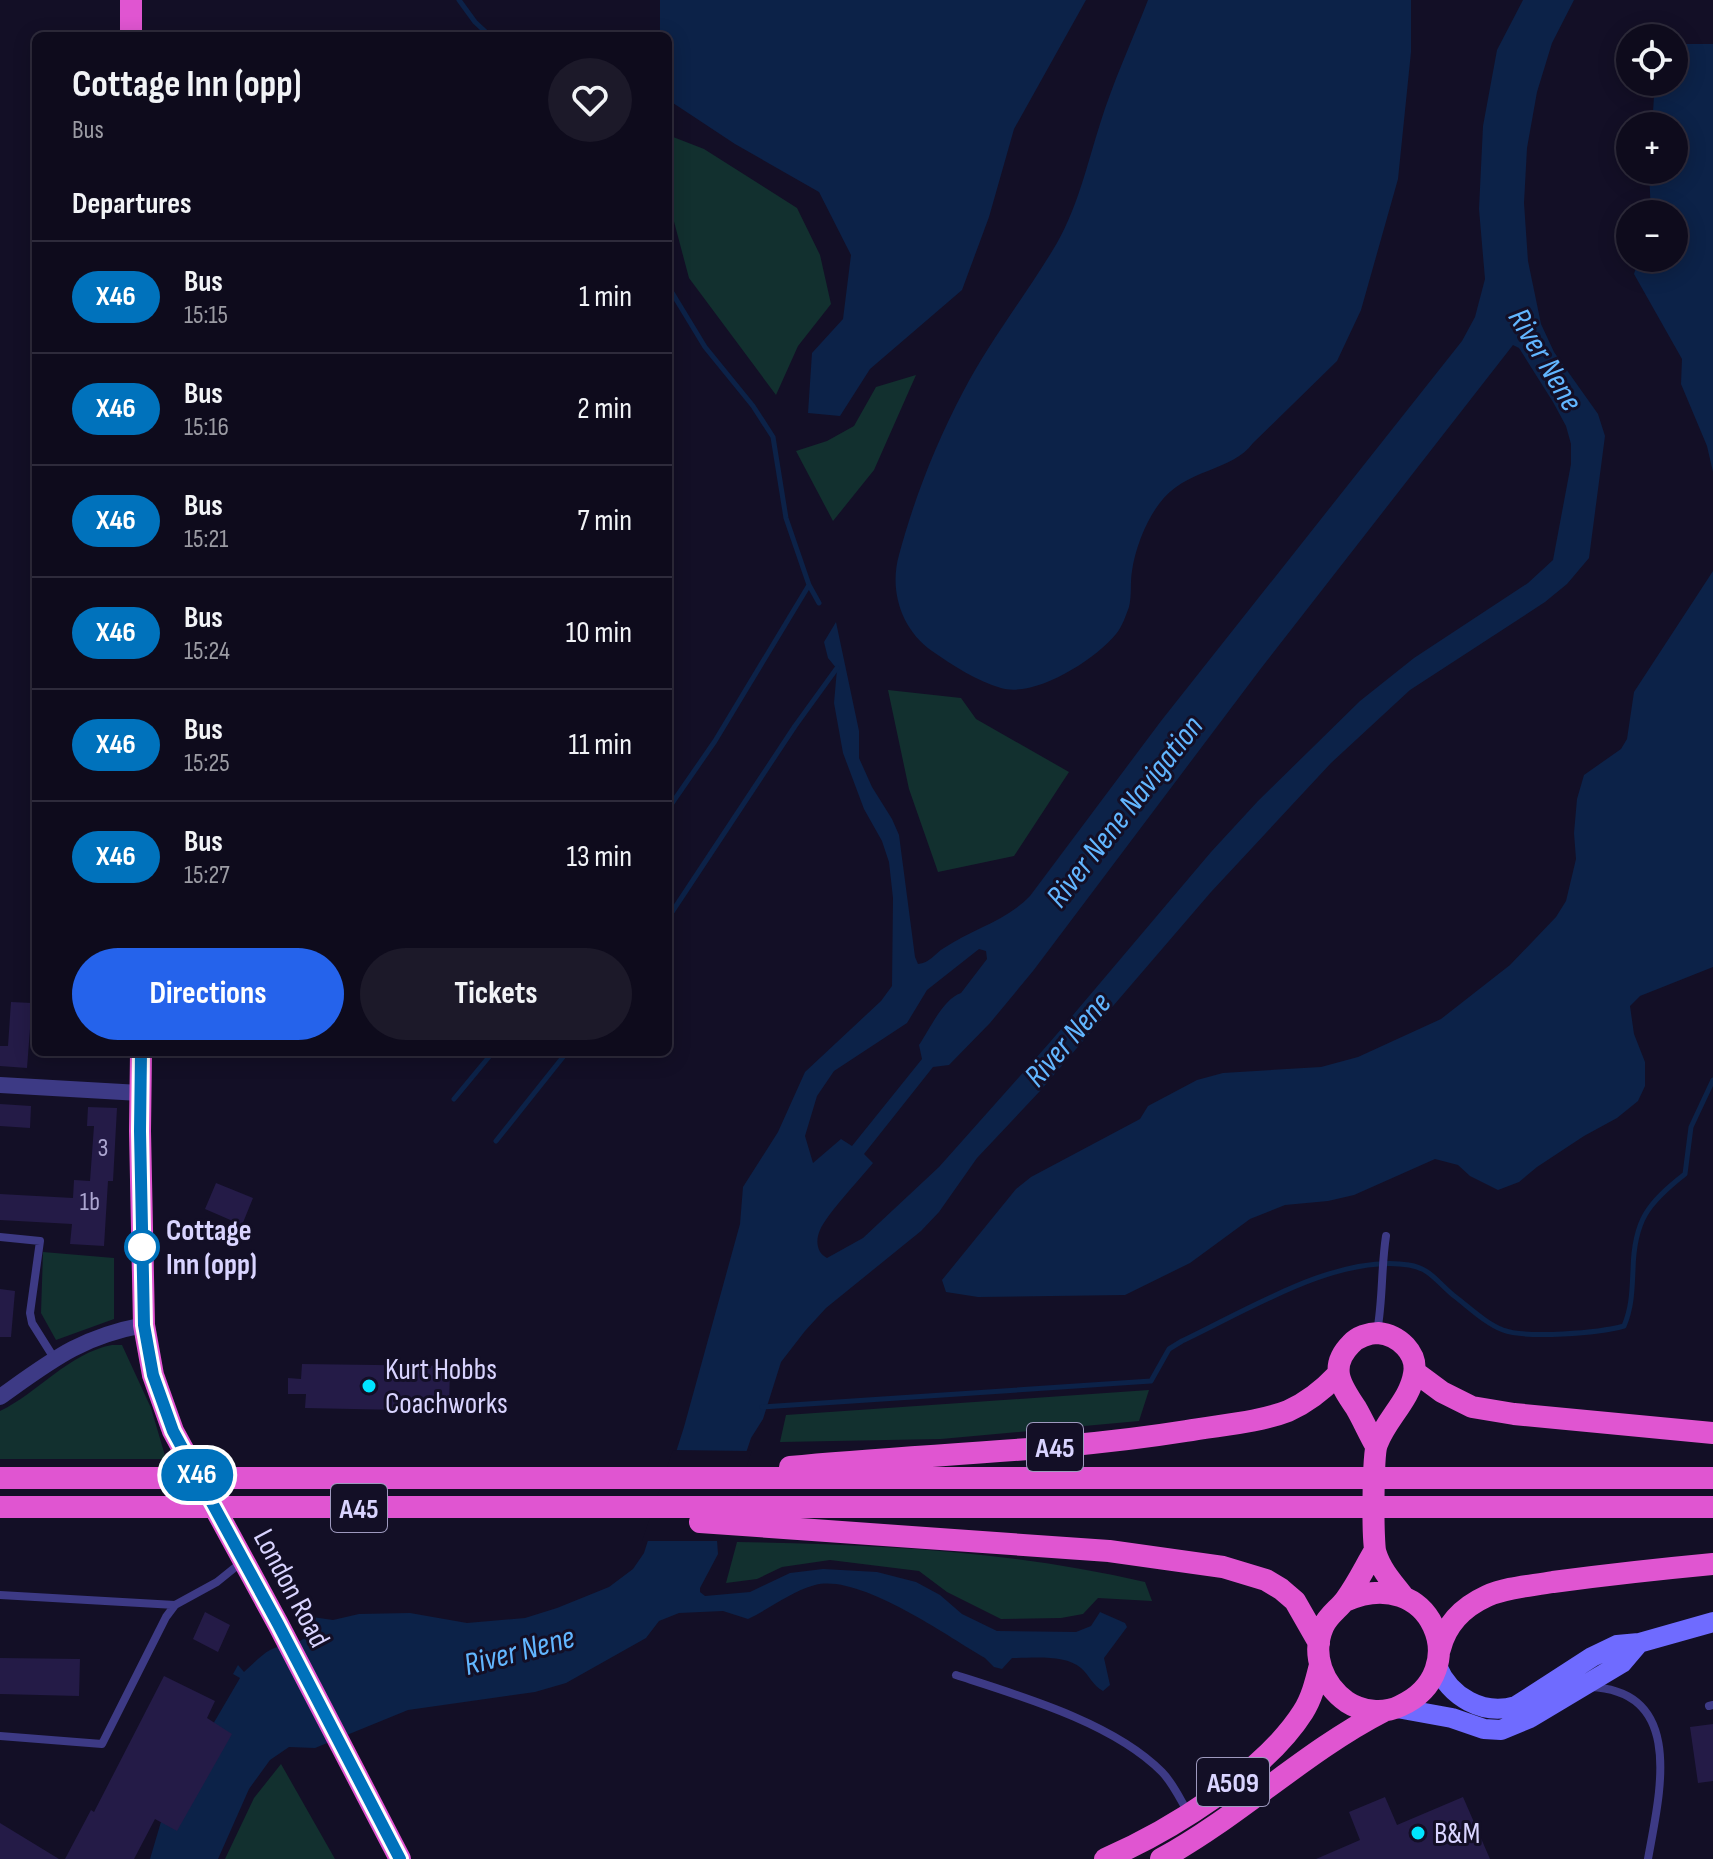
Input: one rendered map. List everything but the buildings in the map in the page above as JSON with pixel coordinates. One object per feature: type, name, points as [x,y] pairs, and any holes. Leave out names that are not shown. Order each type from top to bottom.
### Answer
[{"type":"highway","points":[[131,0],[131,32]]},
{"type":"highway","name":"London Road","points":[[141,1056],[144,1325],[153,1375],[173,1431],[400,1859]]},
{"type":"highway","points":[[1376,1446],[1343,1391],[1337,1375],[1338,1362],[1344,1350],[1357,1338],[1376,1333],[1392,1337],[1406,1346],[1414,1359],[1415,1372],[1410,1390],[1376,1446],[1374,1552],[1403,1596]]},
{"type":"highway","points":[[1415,1372],[1442,1392],[1472,1407],[1514,1414],[1713,1433]]},
{"type":"highway","name":"A45","points":[[0,1478],[678,1479],[758,1474],[1119,1442],[1287,1411],[1319,1394],[1337,1375]]},
{"type":"highway","name":"A45","points":[[758,1474],[1330,1479],[1713,1478]]},
{"type":"highway","name":"A45","points":[[0,1507],[456,1508],[746,1516],[1713,1507]]},
{"type":"highway","points":[[746,1516],[1109,1551],[1223,1567],[1266,1580],[1295,1601],[1319,1654],[1326,1681],[1344,1700],[1368,1710],[1391,1709],[1415,1699],[1429,1684],[1444,1635],[1455,1618],[1487,1596],[1567,1580],[1713,1564]]},
{"type":"highway","points":[[1319,1654],[1327,1620],[1345,1601],[1374,1552]]},
{"type":"highway","points":[[1345,1601],[1363,1593],[1383,1591],[1403,1596],[1418,1605],[1430,1620],[1438,1658]]},
{"type":"highway","name":"A509","points":[[1105,1859],[1144,1843],[1189,1814],[1273,1750],[1304,1711],[1313,1692],[1319,1654]]},
{"type":"highway","name":"A509","points":[[1161,1859],[1218,1823],[1319,1748],[1391,1709]]},
{"type":"main road","points":[[1438,1658],[1442,1677],[1451,1690],[1479,1706],[1505,1709],[1526,1700],[1592,1657],[1617,1645],[1639,1643],[1713,1622]]},
{"type":"main road","points":[[1391,1709],[1452,1718],[1484,1729],[1501,1730],[1530,1718],[1622,1663],[1639,1643]]},
{"type":"street","points":[[0,1085],[140,1093]]},
{"type":"street","points":[[0,1397],[54,1358],[100,1335],[144,1325]]},
{"type":"lane","points":[[1376,1333],[1383,1298],[1382,1266],[1386,1236]]},
{"type":"lane","points":[[0,1237],[40,1241],[30,1313],[32,1323],[54,1358]]},
{"type":"lane","points":[[0,1736],[102,1744],[175,1605],[217,1582],[243,1560]]},
{"type":"lane","points":[[0,1595],[175,1605]]},
{"type":"lane","points":[[956,1675],[1042,1704],[1115,1737],[1163,1773],[1189,1814]]},
{"type":"lane","points":[[1582,1686],[1610,1688],[1642,1705],[1653,1723],[1662,1772],[1648,1859]]},
{"type":"green space","points":[[672,137],[704,149],[797,208],[820,255],[831,304],[798,346],[776,395],[689,278],[672,214]]},
{"type":"green space","points":[[916,375],[874,470],[833,521],[796,451],[827,441],[854,426],[876,387]]},
{"type":"green space","points":[[888,690],[961,698],[976,719],[1069,772],[1014,856],[938,872],[909,789]]},
{"type":"green space","points":[[43,1252],[114,1258],[114,1319],[56,1340],[41,1313]]},
{"type":"green space","points":[[112,1345],[122,1345],[151,1408],[166,1459],[0,1459],[0,1411],[82,1356]]},
{"type":"green space","points":[[1149,1390],[1139,1421],[941,1439],[780,1442],[786,1415]]},
{"type":"green space","points":[[737,1542],[891,1547],[1044,1563],[1145,1582],[1152,1601],[1098,1598],[1083,1614],[1061,1618],[1001,1619],[947,1592],[919,1571],[830,1560],[782,1567],[757,1579],[726,1583]]},
{"type":"green space","points":[[281,1764],[335,1859],[225,1859],[254,1798]]},
{"type":"water","points":[[660,0],[1086,0],[1014,129],[989,217],[962,290],[870,369],[840,416],[808,413],[812,353],[843,319],[851,255],[819,192],[735,144],[673,103],[672,32],[660,32]]},
{"type":"water","points":[[1148,0],[1411,0],[1411,52],[1398,179],[1361,310],[1337,361],[1244,452],[1182,483],[1159,504],[1136,554],[1127,614],[1106,644],[1079,665],[1047,682],[1015,690],[1001,688],[948,662],[912,632],[900,608],[896,568],[919,492],[953,411],[985,354],[1057,243],[1071,215],[1111,93]]},
{"type":"water","points":[[1523,0],[1574,0],[1552,43],[1537,92],[1527,148],[1524,203],[1528,261],[1541,324],[1554,352],[1598,414],[1605,436],[1589,558],[1567,584],[1545,602],[1410,690],[1331,763],[1211,892],[1040,1091],[977,1158],[939,1212],[921,1231],[826,1308],[805,1331],[781,1362],[763,1419],[751,1438],[717,1540],[718,1554],[700,1588],[705,1596],[750,1592],[790,1573],[823,1569],[877,1572],[916,1582],[940,1595],[962,1614],[997,1631],[1076,1632],[1091,1626],[1100,1612],[1125,1623],[1127,1627],[1104,1658],[1110,1685],[1103,1691],[1081,1668],[1058,1659],[1012,1658],[1002,1669],[994,1667],[949,1636],[878,1597],[855,1588],[815,1585],[748,1619],[723,1611],[679,1613],[659,1621],[646,1638],[566,1683],[535,1692],[408,1710],[315,1748],[289,1747],[270,1760],[249,1789],[218,1859],[150,1859],[163,1815],[161,1813],[240,1678],[233,1674],[238,1665],[244,1672],[270,1650],[305,1638],[312,1627],[312,1617],[333,1620],[359,1614],[410,1613],[467,1623],[525,1618],[609,1587],[633,1569],[644,1553],[684,1427],[740,1224],[743,1187],[778,1132],[805,1072],[881,1001],[892,986],[893,898],[889,862],[882,841],[864,809],[843,753],[834,703],[837,669],[828,658],[824,642],[836,622],[859,731],[859,758],[899,835],[915,957],[918,964],[922,963],[955,941],[1010,912],[1030,896],[1161,721],[1462,341],[1475,317],[1485,279],[1479,209],[1483,126],[1497,50]],"holes":[[[1513,345],[1519,348],[1553,402],[1566,426],[1571,444],[1571,464],[1553,560],[1528,583],[1414,658],[1360,701],[1211,852],[1051,1041],[939,1167],[863,1238],[827,1258],[824,1256],[818,1246],[820,1230],[873,1163],[864,1154],[933,1067],[949,1065],[990,1023],[1033,971],[1262,667]],[[979,949],[986,951],[987,959],[961,993],[948,1001],[937,1015],[919,1045],[922,1059],[852,1146],[841,1139],[813,1163],[805,1136],[817,1096],[834,1071],[907,1023],[927,990]]]},
{"type":"water","points":[[1688,44],[1713,44],[1713,472],[1707,446],[1681,384],[1682,359],[1634,274],[1688,272],[1688,200],[1650,200],[1650,184],[1688,184],[1688,112],[1653,112],[1654,96],[1688,96]]},
{"type":"water","points":[[1713,571],[1713,967],[1640,996],[1630,1006],[1634,1034],[1645,1062],[1645,1086],[1638,1101],[1519,1182],[1498,1190],[1470,1176],[1458,1165],[1435,1159],[1354,1195],[1285,1205],[1250,1219],[1190,1263],[1125,1295],[978,1297],[946,1292],[942,1280],[1016,1189],[1031,1177],[1140,1119],[1148,1106],[1197,1080],[1223,1073],[1321,1067],[1358,1057],[1441,1019],[1510,965],[1556,917],[1566,901],[1576,859],[1574,833],[1577,799],[1584,775],[1621,749],[1627,739],[1634,692]]},
{"type":"pier","points":[[673,1450],[752,1451],[721,1541],[642,1541]]},
{"type":"waterway","points":[[459,0],[486,32]]},
{"type":"waterway","points":[[672,293],[705,347],[753,406],[773,437],[786,518],[809,585],[819,603]]},
{"type":"waterway","points":[[672,803],[715,741],[809,585]]},
{"type":"waterway","points":[[672,912],[837,668]]},
{"type":"waterway","points":[[454,1099],[490,1056]]},
{"type":"waterway","points":[[496,1141],[564,1056]]},
{"type":"waterway","points":[[762,1407],[1151,1381],[1169,1349],[1182,1341],[1293,1287],[1353,1268],[1381,1264],[1423,1269],[1477,1314],[1514,1333],[1563,1334],[1624,1326],[1630,1305],[1634,1253],[1640,1225],[1661,1194],[1685,1174],[1691,1127],[1713,1080]]},
{"type":"bus line","name":"X46","points":[[141,1056],[144,1325],[153,1375],[173,1431],[400,1859]]},
{"type":"place","name":"Cottage Inn (opp)","points":[[142,1247]]},
{"type":"place","name":"Kurt Hobbs Coachworks","points":[[369,1386]]},
{"type":"place","name":"B&M","points":[[1418,1833]]},
{"type":"water label","name":"River Nene","points":[[1546,359]]},
{"type":"water label","name":"River Nene Navigation","points":[[1124,811]]},
{"type":"water label","name":"River Nene","points":[[1067,1039]]},
{"type":"water label","name":"River Nene","points":[[519,1650]]}]
